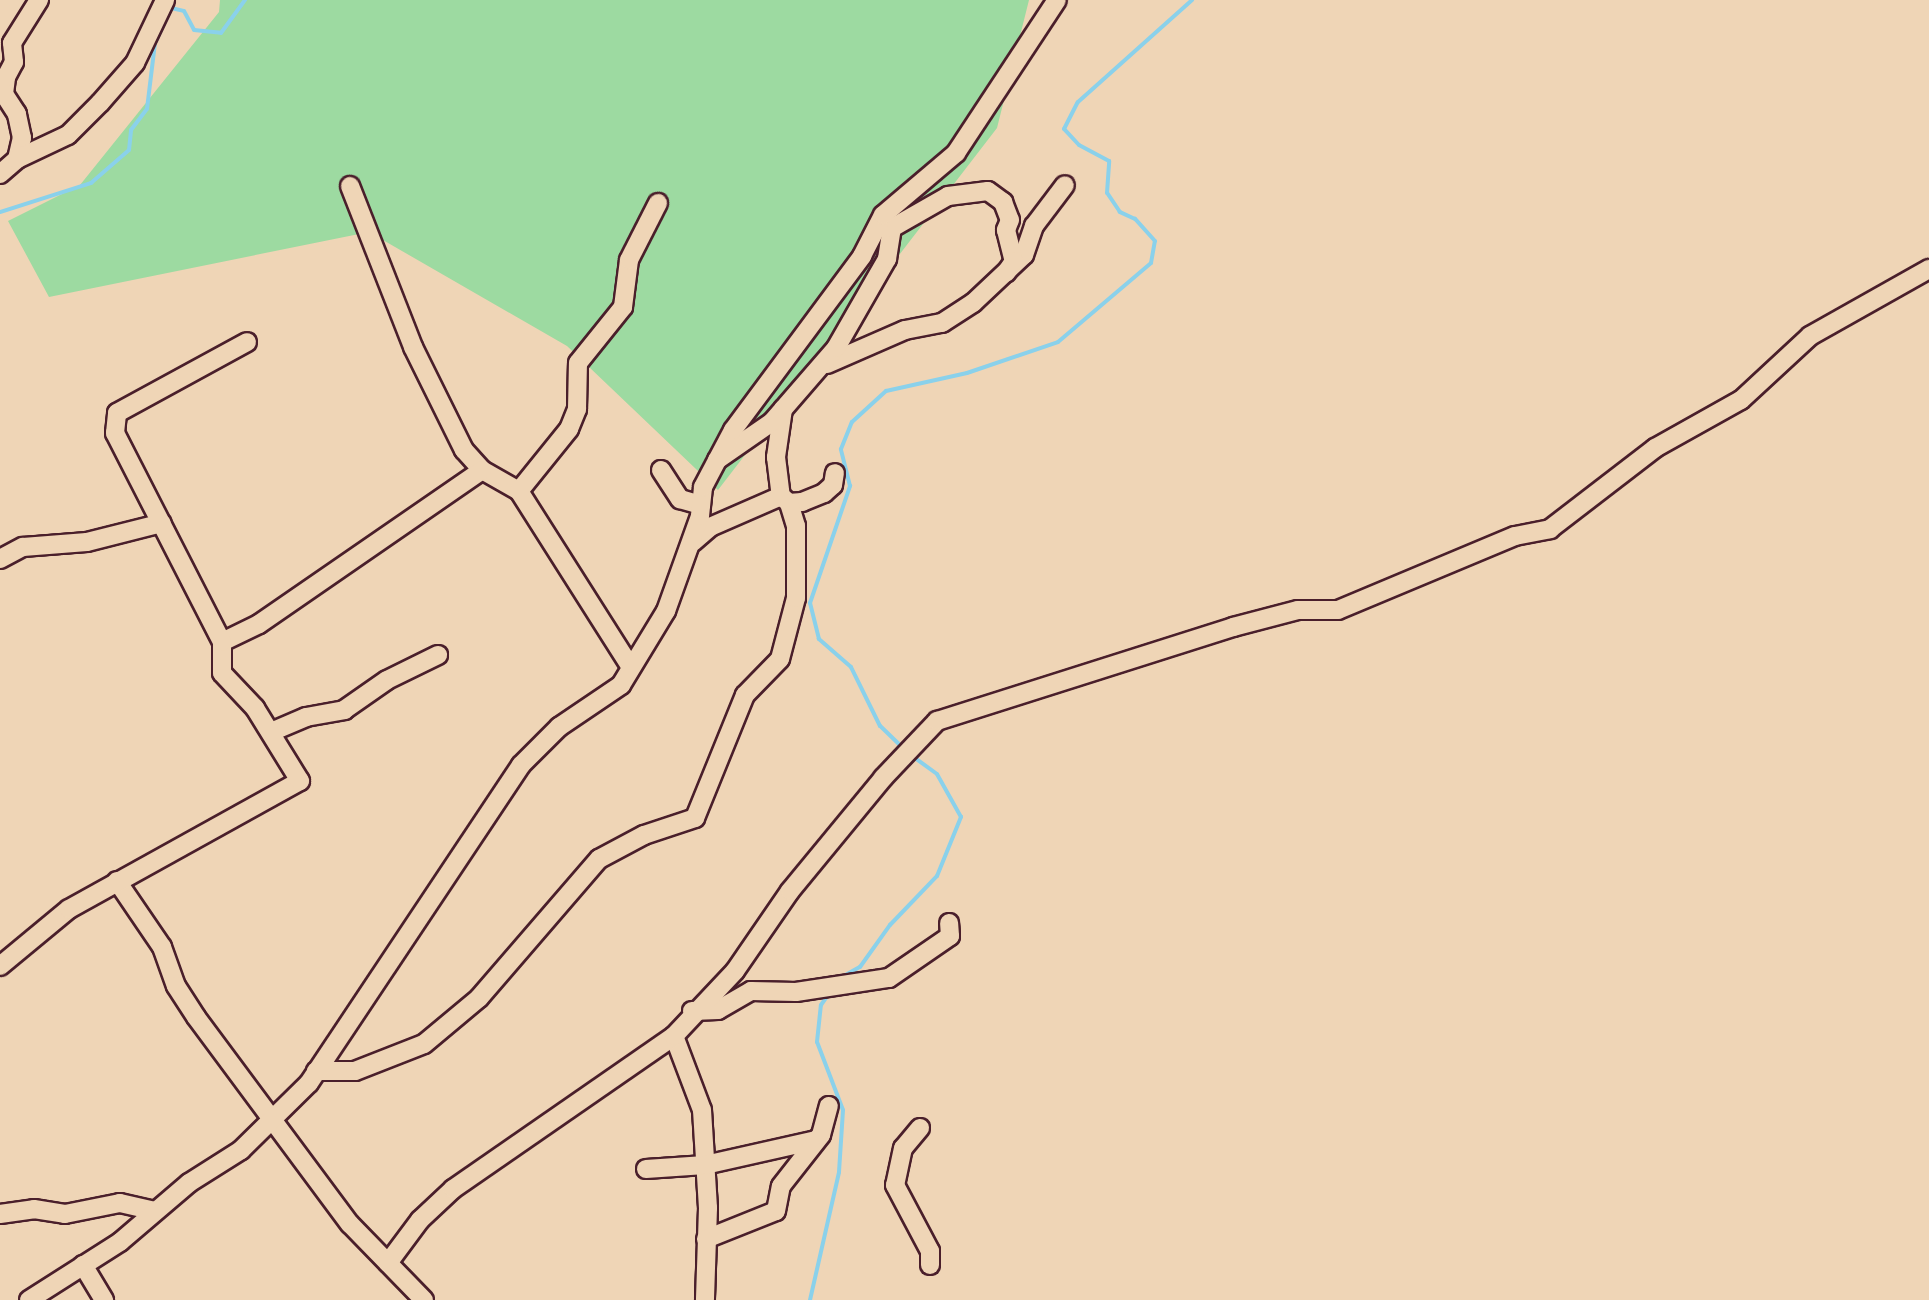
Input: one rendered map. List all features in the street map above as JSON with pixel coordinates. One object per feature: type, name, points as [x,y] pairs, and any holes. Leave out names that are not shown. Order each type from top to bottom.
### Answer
[{"type":"street","points":[[17,159],[22,138],[17,114],[4,94],[6,77],[14,62],[12,43],[39,0]]},
{"type":"street","points":[[0,174],[17,159],[68,135],[104,99],[135,63],[165,0]]},
{"type":"street","points":[[862,256],[892,228],[956,153],[1057,0]]},
{"type":"street","points":[[29,1300],[83,1265],[275,1119],[316,1071],[521,765],[559,727],[612,695],[666,611],[691,544],[703,487],[717,460],[862,256],[896,200],[936,173]]},
{"type":"street","points":[[817,369],[905,330],[942,323],[1024,255],[1034,226],[1065,185]]},
{"type":"street","points":[[350,186],[413,347],[464,450],[482,470],[519,491],[630,666]]},
{"type":"street","points":[[892,228],[948,196],[988,191],[1003,202],[1010,220],[1006,230],[1014,261],[1006,273]]},
{"type":"street","points":[[519,491],[569,429],[577,409],[578,363],[623,307],[629,260],[658,203]]},
{"type":"street","points":[[717,460],[760,433],[817,369],[862,309],[887,259],[892,228]]},
{"type":"street","points":[[388,1263],[420,1220],[453,1189],[674,1036],[692,1011],[735,971],[790,891],[906,751],[946,715],[1298,610],[1338,610],[1515,536],[1550,529],[1655,448],[1741,400],[1810,336],[1929,269]]},
{"type":"street","points":[[0,966],[69,909],[293,789],[300,781],[298,771],[271,732],[222,673],[222,642],[115,433],[117,413],[247,342]]},
{"type":"street","points":[[316,1071],[355,1071],[424,1044],[479,998],[599,859],[644,835],[695,818],[745,695],[780,659],[796,598],[796,526],[785,500],[776,457],[783,407]]},
{"type":"street","points":[[222,642],[259,624],[482,470]]},
{"type":"street","points":[[661,470],[680,499],[701,505]]},
{"type":"street","points":[[691,544],[710,527],[785,500],[824,493],[833,485],[835,473]]},
{"type":"street","points":[[0,559],[23,547],[87,542],[162,523]]},
{"type":"street","points":[[271,732],[306,717],[344,710],[387,680],[438,655]]},
{"type":"street","points":[[117,881],[162,947],[181,995],[350,1224],[424,1300]]},
{"type":"street","points":[[692,1011],[718,1010],[751,991],[796,992],[889,978],[950,936],[949,923]]},
{"type":"street","points":[[674,1036],[702,1110],[705,1300]]},
{"type":"street","points":[[706,1239],[776,1211],[781,1186],[816,1140],[829,1106]]},
{"type":"street","points":[[920,1128],[903,1148],[895,1185],[930,1251],[930,1265]]},
{"type":"street","points":[[646,1169],[705,1165],[816,1140]]},
{"type":"street","points":[[0,1214],[34,1209],[65,1214],[120,1203],[155,1211]]},
{"type":"street","points":[[83,1265],[104,1300]]},
{"type":"green space","points":[[220,0],[1029,0],[997,128],[718,490],[567,346],[369,232],[49,297],[8,221],[80,185],[219,12]]},
{"type":"waterway","points":[[0,212],[91,183],[129,150],[131,130],[147,109],[155,43],[171,8],[184,11],[194,30],[221,33],[245,0]]},
{"type":"waterway","points":[[903,748],[880,726],[851,667],[819,639],[810,603],[850,486],[841,449],[852,422],[886,391],[967,373],[1058,342],[1151,263],[1155,241],[1135,219],[1120,212],[1107,193],[1109,161],[1079,145],[1064,129],[1078,102],[1192,0]]},
{"type":"waterway","points":[[840,978],[860,967],[890,925],[937,876],[961,817],[937,774],[912,756]]},
{"type":"waterway","points":[[810,1300],[839,1172],[843,1110],[817,1042],[821,1005],[830,992]]}]
